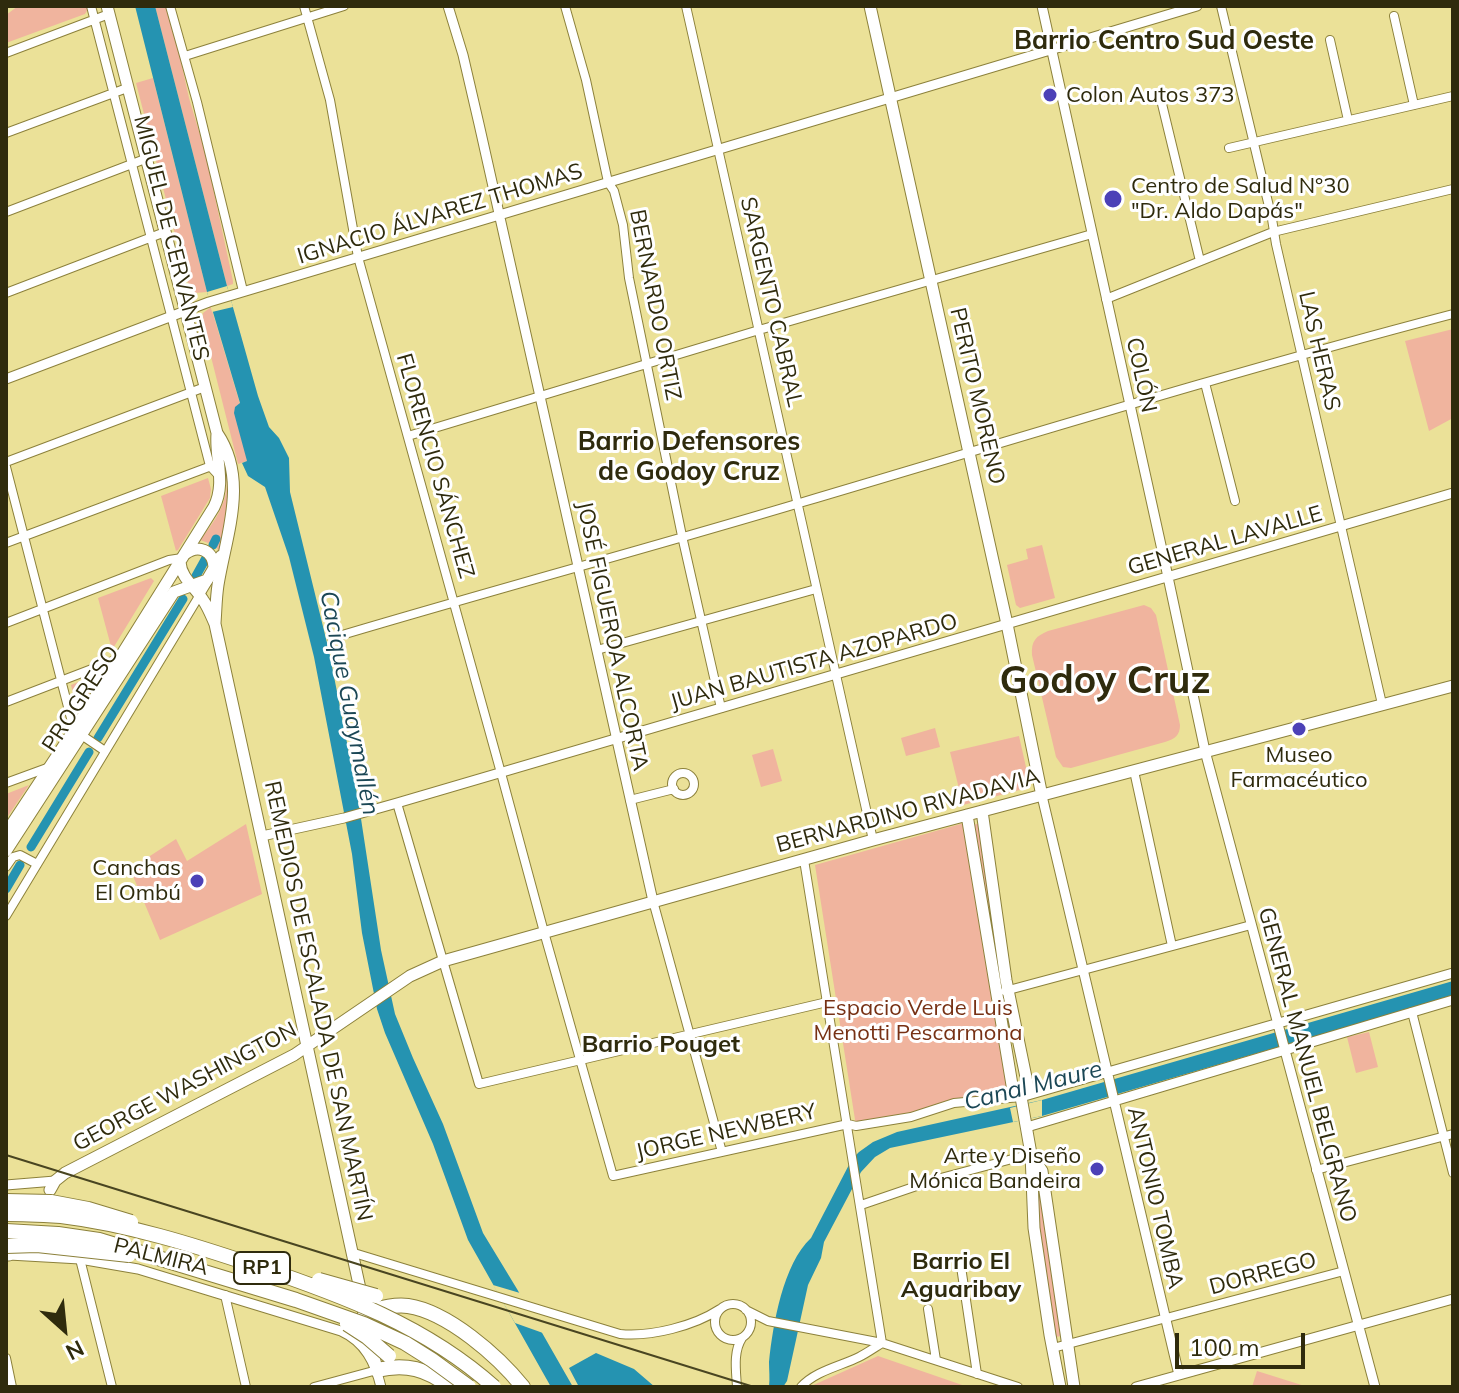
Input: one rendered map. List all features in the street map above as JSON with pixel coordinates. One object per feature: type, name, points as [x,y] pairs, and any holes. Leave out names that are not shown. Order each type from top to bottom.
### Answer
[{"type":"highway","points":[[6,1201],[51,1202],[88,1209],[219,1254],[376,1296]]},
{"type":"highway","name":"RP1","points":[[6,1214],[64,1217],[109,1224],[219,1254],[324,1291],[402,1323],[446,1349],[494,1387]]},
{"type":"highway","name":"RP1","points":[[6,1231],[99,1240],[296,1300],[364,1324],[405,1343],[469,1387]]},
{"type":"highway","points":[[7,1253],[37,1245],[172,1261]]},
{"type":"highway","points":[[296,1300],[361,1332],[389,1356]]},
{"type":"highway","points":[[365,1313],[387,1306],[408,1306],[436,1316],[478,1341],[523,1387]]},
{"type":"highway","points":[[377,1370],[414,1367],[430,1373],[450,1387]]},
{"type":"main road","name":"PERITO MORENO","points":[[870,6],[970,453],[1042,796]]},
{"type":"main road","name":"MIGUEL DE CERVANTES","points":[[108,10],[217,433],[227,450],[232,470],[234,507]]},
{"type":"main road","name":"MIGUEL DE CERVANTES","points":[[182,558],[218,500],[220,477],[214,465],[217,433]]},
{"type":"main road","name":"REMEDIOS DE ESCALADA DE SAN MARTÍN","points":[[215,624],[208,608],[205,580],[230,532],[234,507]]},
{"type":"main road","points":[[205,580],[221,556],[230,532]]},
{"type":"main road","points":[[192,549],[205,550],[212,558],[205,580],[183,575],[182,558],[192,549]]},
{"type":"main road","name":"PROGRESO","points":[[6,833],[48,768],[80,735],[119,658],[182,558]]},
{"type":"main road","name":"REMEDIOS DE ESCALADA DE SAN MARTÍN","points":[[205,580],[354,1253],[377,1370]]},
{"type":"main road","name":"PROGRESO","points":[[6,851],[174,592],[205,580]]},
{"type":"main road","name":"BERNARDINO RIVADAVIA","points":[[382,996],[418,972],[443,961],[873,840],[1453,686]]},
{"type":"main road","points":[[982,811],[1009,990],[1028,1087],[1022,1101]]},
{"type":"main road","points":[[967,815],[1013,1091],[1022,1101],[1026,1123],[1031,1154],[1034,1228],[1060,1387]]},
{"type":"main road","name":"GEORGE WASHINGTON","points":[[52,1186],[83,1163],[279,1064],[382,996]]},
{"type":"main road","points":[[1031,1154],[1042,1171],[1074,1387]]},
{"type":"main road","points":[[7,1253],[25,1237]]},
{"type":"street","name":"MIGUEL DE CERVANTES","points":[[91,6],[191,392],[214,465]]},
{"type":"street","points":[[170,6],[243,291]]},
{"type":"street","name":"FLORENCIO SÁNCHEZ","points":[[304,6],[330,100],[358,257],[613,1176]]},
{"type":"street","points":[[185,56],[344,6]]},
{"type":"street","name":"JOSÉ FIGUEROA ALCORTA","points":[[448,6],[473,95],[653,901]]},
{"type":"street","name":"BERNARDO ORTIZ","points":[[565,6],[586,80],[608,182],[614,191],[623,225],[627,270],[721,708]]},
{"type":"street","name":"SARGENTO CABRAL","points":[[686,6],[873,840]]},
{"type":"street","name":"COLÓN","points":[[1042,6],[1205,751]]},
{"type":"street","name":"IGNACIO ÁLVAREZ THOMAS","points":[[6,379],[230,295],[1197,6]]},
{"type":"street","name":"LAS HERAS","points":[[1221,6],[1382,704]]},
{"type":"street","points":[[6,53],[94,19],[108,10]]},
{"type":"street","points":[[1394,16],[1414,105]]},
{"type":"street","points":[[1330,40],[1348,120]]},
{"type":"street","points":[[6,133],[127,88]]},
{"type":"street","points":[[1229,148],[1453,96]]},
{"type":"street","points":[[1162,104],[1200,261]]},
{"type":"street","points":[[6,212],[145,159]]},
{"type":"street","points":[[1106,299],[1273,232],[1453,189]]},
{"type":"street","points":[[6,293],[165,232]]},
{"type":"street","points":[[408,436],[1092,234]]},
{"type":"street","points":[[332,638],[1301,354],[1453,314]]},
{"type":"street","points":[[1205,383],[1235,501]]},
{"type":"street","points":[[105,751],[80,735],[61,681],[6,465],[205,387]]},
{"type":"street","points":[[6,543],[214,465]]},
{"type":"street","name":"GENERAL LAVALLE","points":[[1007,624],[1453,493]]},
{"type":"street","points":[[6,623],[169,560],[182,558]]},
{"type":"street","points":[[6,916],[34,862],[105,751],[205,580]]},
{"type":"street","points":[[597,650],[816,589]]},
{"type":"street","points":[[186,615],[198,606],[208,608]]},
{"type":"street","name":"JUAN BAUTISTA AZOPARDO","points":[[262,836],[397,803],[1007,624]]},
{"type":"street","points":[[6,702],[119,658]]},
{"type":"street","name":"GENERAL MANUEL BELGRANO","points":[[1205,751],[1375,1387]]},
{"type":"street","points":[[6,783],[48,768]]},
{"type":"street","points":[[1134,771],[1172,946]]},
{"type":"street","points":[[630,800],[674,789]]},
{"type":"street","name":"ANTONIO TOMBA","points":[[1042,796],[1179,1375]]},
{"type":"street","points":[[397,803],[479,1084],[827,1002]]},
{"type":"street","points":[[6,867],[13,857],[20,855],[34,862]]},
{"type":"street","points":[[804,860],[882,1343]]},
{"type":"street","points":[[653,901],[722,1152]]},
{"type":"street","points":[[996,993],[1251,925]]},
{"type":"street","points":[[1022,1101],[1279,1028],[1453,973]]},
{"type":"street","points":[[1026,1123],[1453,1000]]},
{"type":"street","points":[[1412,1012],[1448,1136],[1453,1173]]},
{"type":"street","name":"JORGE NEWBERY","points":[[613,1176],[848,1124],[856,1126],[911,1117],[954,1103],[1022,1101]]},
{"type":"street","points":[[1316,1170],[1448,1136]]},
{"type":"street","points":[[861,1205],[937,1179],[1031,1154]]},
{"type":"street","points":[[6,1183],[52,1186]]},
{"type":"street","name":"PALMIRA","points":[[7,1253],[80,1259],[138,1269],[311,1321],[351,1336],[367,1352],[377,1370]]},
{"type":"street","points":[[354,1253],[620,1334],[649,1334],[692,1322],[734,1304],[772,1322],[882,1343],[1018,1387]]},
{"type":"street","points":[[80,1259],[112,1387]]},
{"type":"street","points":[[960,1260],[977,1374]]},
{"type":"street","name":"DORREGO","points":[[1053,1348],[1344,1271]]},
{"type":"street","points":[[225,1295],[246,1387]]},
{"type":"street","points":[[1136,1387],[1453,1299]]},
{"type":"street","points":[[718,1332],[715,1318],[720,1309]]},
{"type":"street","points":[[928,1309],[936,1360]]},
{"type":"street","points":[[746,1310],[751,1320],[749,1330]]},
{"type":"street","points":[[692,1322],[711,1326],[727,1339],[736,1353]]},
{"type":"street","points":[[737,1387],[736,1353],[739,1341],[749,1330],[772,1322]]},
{"type":"street","points":[[727,1339],[742,1338]]},
{"type":"street","points":[[801,1387],[817,1375],[882,1343]]},
{"type":"street","points":[[6,1358],[12,1387]]},
{"type":"street","points":[[314,1387],[377,1370]]},
{"type":"street","name":"REMEDIOS DE ESCALADA DE SAN MARTÍN","points":[[377,1370],[381,1387]]},
{"type":"green space","points":[[18,6],[88,6],[88,9],[85,14],[6,43],[6,15]]},
{"type":"green space","points":[[155,6],[166,6],[206,155],[233,281],[227,286]]},
{"type":"green space","points":[[153,78],[207,292],[195,293],[187,281],[136,83]]},
{"type":"green space","points":[[211,307],[240,404],[247,461],[238,464],[202,321],[203,313]]},
{"type":"green space","points":[[1453,329],[1453,418],[1429,431],[1405,341]]},
{"type":"green space","points":[[226,475],[229,475],[229,508],[218,550],[218,540],[214,539],[211,544],[200,540],[223,502]]},
{"type":"green space","points":[[208,478],[210,498],[176,551],[161,496]]},
{"type":"green space","points":[[1042,545],[1055,598],[1020,608],[1016,605],[1007,565],[1028,559],[1026,549]]},
{"type":"green space","points":[[151,578],[154,581],[112,650],[98,598]]},
{"type":"green space","points":[[1144,605],[1156,615],[1180,725],[1178,734],[1165,742],[1071,768],[1063,767],[1056,757],[1032,655],[1033,643],[1048,631]]},
{"type":"green space","points":[[102,672],[78,712],[71,685]]},
{"type":"green space","points":[[935,728],[940,747],[906,756],[901,738]]},
{"type":"green space","points":[[1019,736],[1030,785],[963,805],[950,752]]},
{"type":"green space","points":[[773,749],[782,781],[761,787],[752,755]]},
{"type":"green space","points":[[29,785],[6,819],[6,794]]},
{"type":"green space","name":"Espacio Verde Luis Menotti Pescarmona","points":[[964,823],[1009,1099],[966,1102],[856,1126],[815,865]]},
{"type":"green space","points":[[979,823],[1003,985],[999,986],[974,825]]},
{"type":"green space","name":"Canchas El Ombú","points":[[246,824],[262,894],[160,940],[130,869],[176,839],[187,861]]},
{"type":"green space","points":[[1369,1032],[1378,1067],[1356,1073],[1347,1037]]},
{"type":"green space","points":[[1038,1180],[1061,1336],[1056,1337],[1040,1232]]},
{"type":"green space","points":[[878,1356],[968,1387],[809,1387]]},
{"type":"green space","points":[[1257,1371],[1308,1387],[1252,1387]]},
{"type":"water","points":[[135,6],[155,6],[258,396],[269,427],[279,438],[289,458],[290,492],[329,651],[395,1014],[443,1124],[483,1233],[573,1387],[551,1387],[468,1240],[433,1144],[377,1009],[362,933],[352,854],[314,657],[289,557],[265,487],[248,476],[242,463],[247,461],[234,413],[240,403],[207,292]]},
{"type":"water","points":[[1453,981],[1453,996],[1042,1116],[890,1148],[875,1157],[861,1172],[824,1242],[821,1258],[808,1285],[787,1381],[783,1387],[769,1387],[773,1330],[786,1279],[852,1159],[873,1142],[897,1132],[1042,1100]]},
{"type":"water","points":[[596,1353],[634,1369],[655,1387],[579,1387],[569,1368]]},
{"type":"pier","points":[[227,286],[233,307],[212,312],[207,292]]},
{"type":"pier","points":[[1042,1100],[1042,1116],[1013,1122],[1010,1108]]},
{"type":"pier","points":[[493,1285],[520,1293],[543,1333],[515,1323]]},
{"type":"waterway","points":[[213,545],[216,539]]},
{"type":"waterway","points":[[196,576],[206,558]]},
{"type":"waterway","points":[[98,738],[183,599]]},
{"type":"waterway","points":[[31,847],[89,752]]},
{"type":"waterway","points":[[6,889],[20,865]]},
{"type":"tram line","points":[[6,1155],[754,1387]]},
{"type":"place","name":"Colon Autos 373","points":[[1050,95]]},
{"type":"place","name":"Centro de Salud N°30 \"Dr. Aldo Dapás\"","points":[[1113,199]]},
{"type":"place","name":"Museo Farmacéutico","points":[[1299,729]]},
{"type":"place","name":"Canchas El Ombú","points":[[197,881]]},
{"type":"place","name":"Arte y Diseño Mónica Bandeira","points":[[1097,1169]]},
{"type":"district","name":"Barrio Centro Sud Oeste","points":[[1164,41]]},
{"type":"district","name":"Barrio Defensores de Godoy Cruz","points":[[689,457]]},
{"type":"district","name":"Godoy Cruz","points":[[1105,682]]},
{"type":"district","name":"Barrio Pouget","points":[[661,1045]]},
{"type":"district","name":"Barrio El Aguaribay","points":[[961,1276]]},
{"type":"water label","name":"Cacique Guaymallén","points":[[349,703]]},
{"type":"water label","name":"Canal Maure","points":[[1033,1086]]}]
